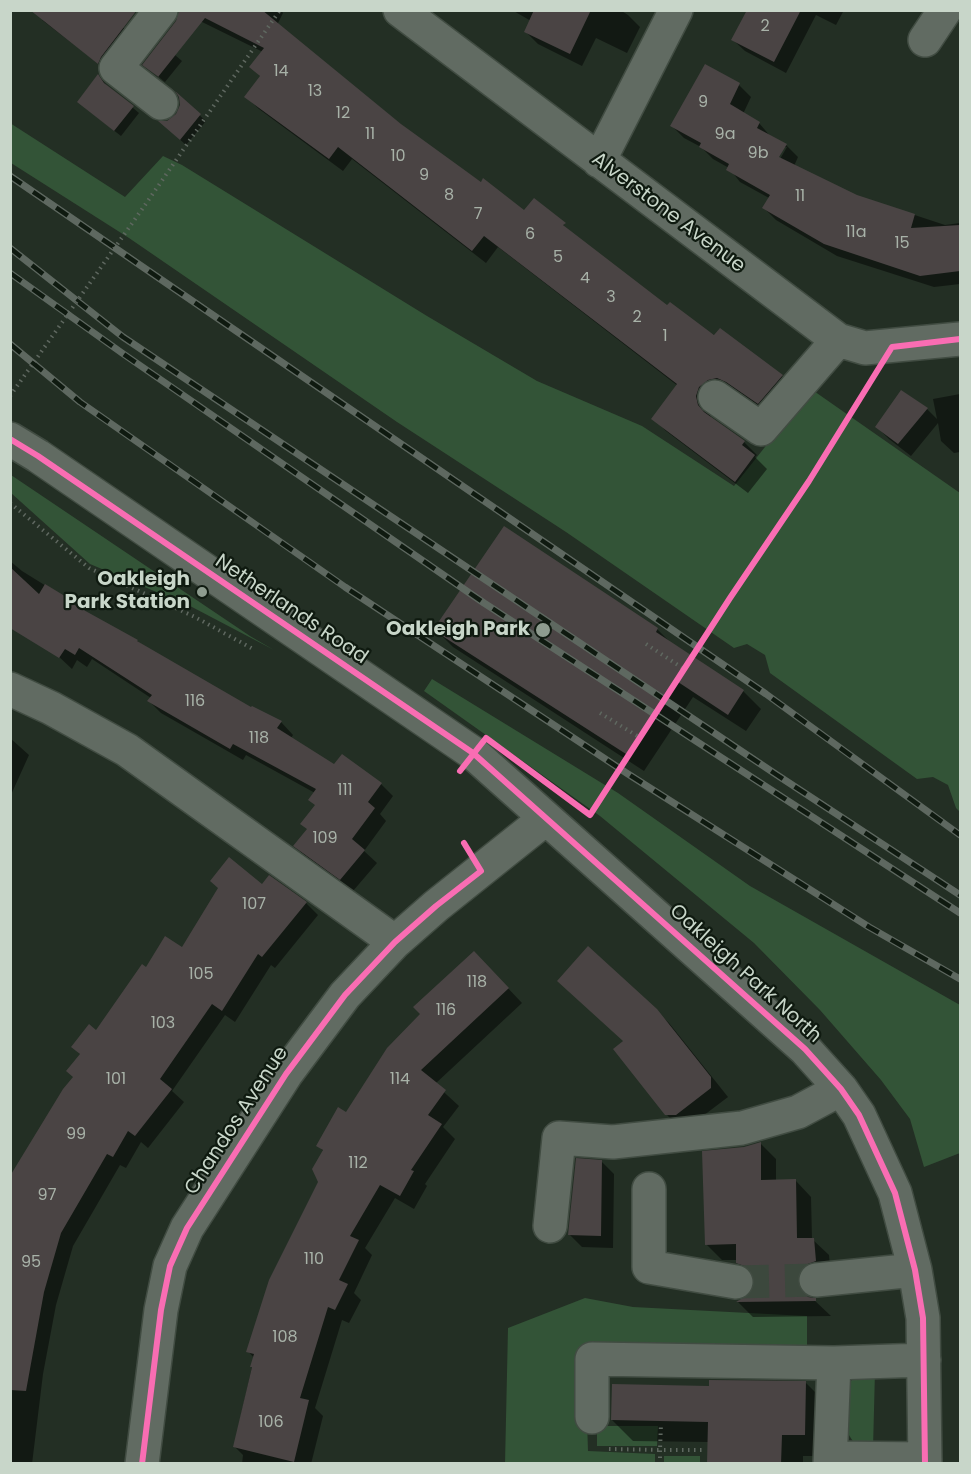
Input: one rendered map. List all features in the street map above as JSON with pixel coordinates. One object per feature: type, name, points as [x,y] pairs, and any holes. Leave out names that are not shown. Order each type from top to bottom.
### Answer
[{"type":"street","points":[[161,10],[116,68],[161,103]]},
{"type":"street","name":"Alverstone Avenue","points":[[400,10],[838,340],[865,348],[960,339]]},
{"type":"street","points":[[599,161],[676,10]]},
{"type":"street","points":[[925,40],[945,10]]},
{"type":"street","points":[[716,397],[761,429],[838,340]]},
{"type":"street","name":"Netherlands Road","points":[[10,439],[473,753],[545,819]]},
{"type":"street","points":[[10,689],[51,708],[127,750],[395,942]]},
{"type":"street","name":"Chandos Avenue","points":[[142,1464],[161,1310],[170,1266],[187,1228],[286,1074],[345,995],[395,942],[436,906],[545,819]]},
{"type":"street","name":"Oakleigh Park North","points":[[545,819],[805,1050],[841,1089],[859,1115],[895,1193],[915,1270],[923,1318],[925,1461]]},
{"type":"street","points":[[550,1226],[559,1138],[613,1142],[742,1128],[798,1112],[841,1089]]},
{"type":"street","points":[[649,1189],[649,1267],[736,1282]]},
{"type":"street","points":[[816,1280],[915,1270]]},
{"type":"street","points":[[592,1417],[592,1359],[834,1363],[924,1360]]},
{"type":"street","points":[[834,1363],[830,1461],[925,1461]]},
{"type":"path","points":[[10,396],[280,10]]},
{"type":"path","points":[[590,815],[730,598],[809,481],[892,347]]},
{"type":"path","points":[[10,503],[88,567],[195,617],[259,652]]},
{"type":"path","points":[[646,644],[684,669]]},
{"type":"path","points":[[600,713],[639,737]]},
{"type":"path","points":[[660,1464],[661,1424]]},
{"type":"path","points":[[660,1450],[704,1450]]},
{"type":"green space","points":[[10,123],[125,197],[163,156],[182,165],[537,381],[642,426],[734,486],[811,389],[960,493],[960,812],[956,808],[948,785],[933,777],[917,779],[770,673],[765,655],[747,644],[734,648],[566,532],[397,422],[129,238],[11,163]]},
{"type":"green space","points":[[11,475],[274,650],[192,607],[90,564],[11,493]]},
{"type":"green space","points":[[432,679],[618,793],[750,886],[960,1005],[960,1153],[924,1167],[910,1119],[881,1080],[820,1010],[754,943],[600,816],[424,691]]},
{"type":"green space","points":[[585,1298],[633,1307],[807,1316],[807,1352],[580,1349],[588,1451],[655,1454],[655,1463],[505,1464],[508,1328]]},
{"type":"green space","points":[[875,1371],[873,1449],[858,1449],[845,1429],[848,1384],[860,1372]]},
{"type":"green space","points":[[597,1426],[658,1426],[657,1446],[597,1446]]},
{"type":"green space","points":[[664,1456],[700,1456],[700,1463],[664,1463]]},
{"type":"building","points":[[30,10],[137,10],[98,64]]},
{"type":"building","points":[[179,10],[262,10],[401,124],[481,182],[483,178],[524,210],[534,198],[566,223],[563,225],[667,305],[670,302],[714,335],[720,328],[783,375],[758,404],[717,378],[708,380],[699,387],[696,396],[698,405],[704,412],[745,441],[742,445],[755,455],[735,482],[651,419],[677,384],[484,236],[472,251],[338,147],[329,159],[244,97],[260,76],[249,67],[264,48],[205,18],[158,77],[142,65],[176,21]]},
{"type":"building","points":[[534,10],[591,10],[570,54],[524,32]]},
{"type":"building","points":[[747,10],[801,10],[774,62],[731,40]]},
{"type":"building","points":[[705,64],[740,83],[730,104],[760,122],[757,128],[787,144],[779,157],[857,195],[915,214],[911,228],[960,225],[960,271],[920,276],[824,244],[762,208],[770,195],[726,170],[729,164],[699,147],[701,143],[670,126]]},
{"type":"building","points":[[98,74],[104,83],[134,106],[114,131],[77,102]]},
{"type":"building","points":[[175,91],[201,114],[180,140],[158,121],[167,121],[176,114],[180,105]]},
{"type":"building","points":[[901,390],[928,408],[898,444],[875,427]]},
{"type":"building","points":[[504,526],[658,628],[656,632],[744,690],[728,715],[675,680],[626,754],[433,630]]},
{"type":"building","points":[[10,567],[39,594],[45,584],[73,601],[71,603],[251,707],[282,721],[277,728],[334,764],[342,754],[382,783],[368,802],[375,808],[352,839],[365,850],[340,880],[293,846],[307,829],[300,824],[315,805],[308,800],[316,789],[233,744],[230,749],[147,701],[152,695],[79,648],[75,655],[65,649],[59,658],[10,628]]},
{"type":"building","points":[[229,857],[262,884],[269,875],[307,902],[262,957],[258,954],[222,1011],[212,1004],[160,1079],[172,1089],[135,1136],[128,1131],[113,1157],[107,1154],[61,1233],[44,1292],[26,1391],[10,1390],[10,1176],[63,1089],[73,1077],[66,1071],[80,1054],[71,1047],[89,1024],[96,1030],[142,964],[146,967],[165,936],[182,947],[218,888],[210,881]]},
{"type":"building","points":[[588,946],[657,1009],[711,1077],[711,1088],[676,1115],[665,1115],[613,1049],[623,1041],[557,981]]},
{"type":"building","points":[[474,951],[509,988],[421,1070],[446,1090],[428,1115],[442,1124],[411,1170],[414,1171],[400,1196],[380,1185],[350,1236],[359,1240],[339,1280],[348,1284],[335,1310],[328,1307],[300,1398],[309,1400],[294,1462],[233,1447],[254,1354],[246,1352],[269,1280],[318,1182],[312,1169],[323,1150],[316,1146],[338,1107],[346,1112],[387,1048],[420,1014],[413,1007]]},
{"type":"building","points":[[761,1142],[761,1180],[796,1179],[797,1238],[814,1238],[816,1261],[805,1265],[799,1273],[797,1282],[801,1291],[808,1297],[816,1298],[816,1301],[736,1302],[751,1293],[754,1285],[753,1275],[747,1267],[736,1263],[736,1244],[705,1245],[702,1151],[744,1147]]},
{"type":"building","points":[[576,1158],[602,1160],[601,1236],[568,1235]]},
{"type":"building","points":[[709,1380],[806,1381],[805,1435],[782,1435],[781,1464],[707,1464],[708,1422],[611,1420],[612,1384],[709,1386]]},
{"type":"tunnel","points":[[736,1282],[816,1280]]},
{"type":"railway","points":[[10,176],[766,694],[960,835]]},
{"type":"railway","points":[[10,248],[123,337],[960,895]]},
{"type":"railway","points":[[10,273],[484,603],[960,913]]},
{"type":"railway","points":[[10,344],[80,402],[345,587],[628,774],[869,927],[960,979]]},
{"type":"cycle path","points":[[460,771],[486,738],[590,815],[730,598],[809,481],[892,347],[960,339]]},
{"type":"cycle path","points":[[10,439],[473,753],[805,1049],[841,1089],[859,1115],[895,1193],[915,1270],[923,1318],[925,1464]]},
{"type":"cycle path","points":[[142,1464],[161,1310],[170,1266],[187,1228],[286,1074],[345,995],[395,942],[481,871],[464,843]]},
{"type":"place","name":"Oakleigh Park Station","points":[[202,592]]},
{"type":"place","name":"Oakleigh Park","points":[[543,630]]}]
